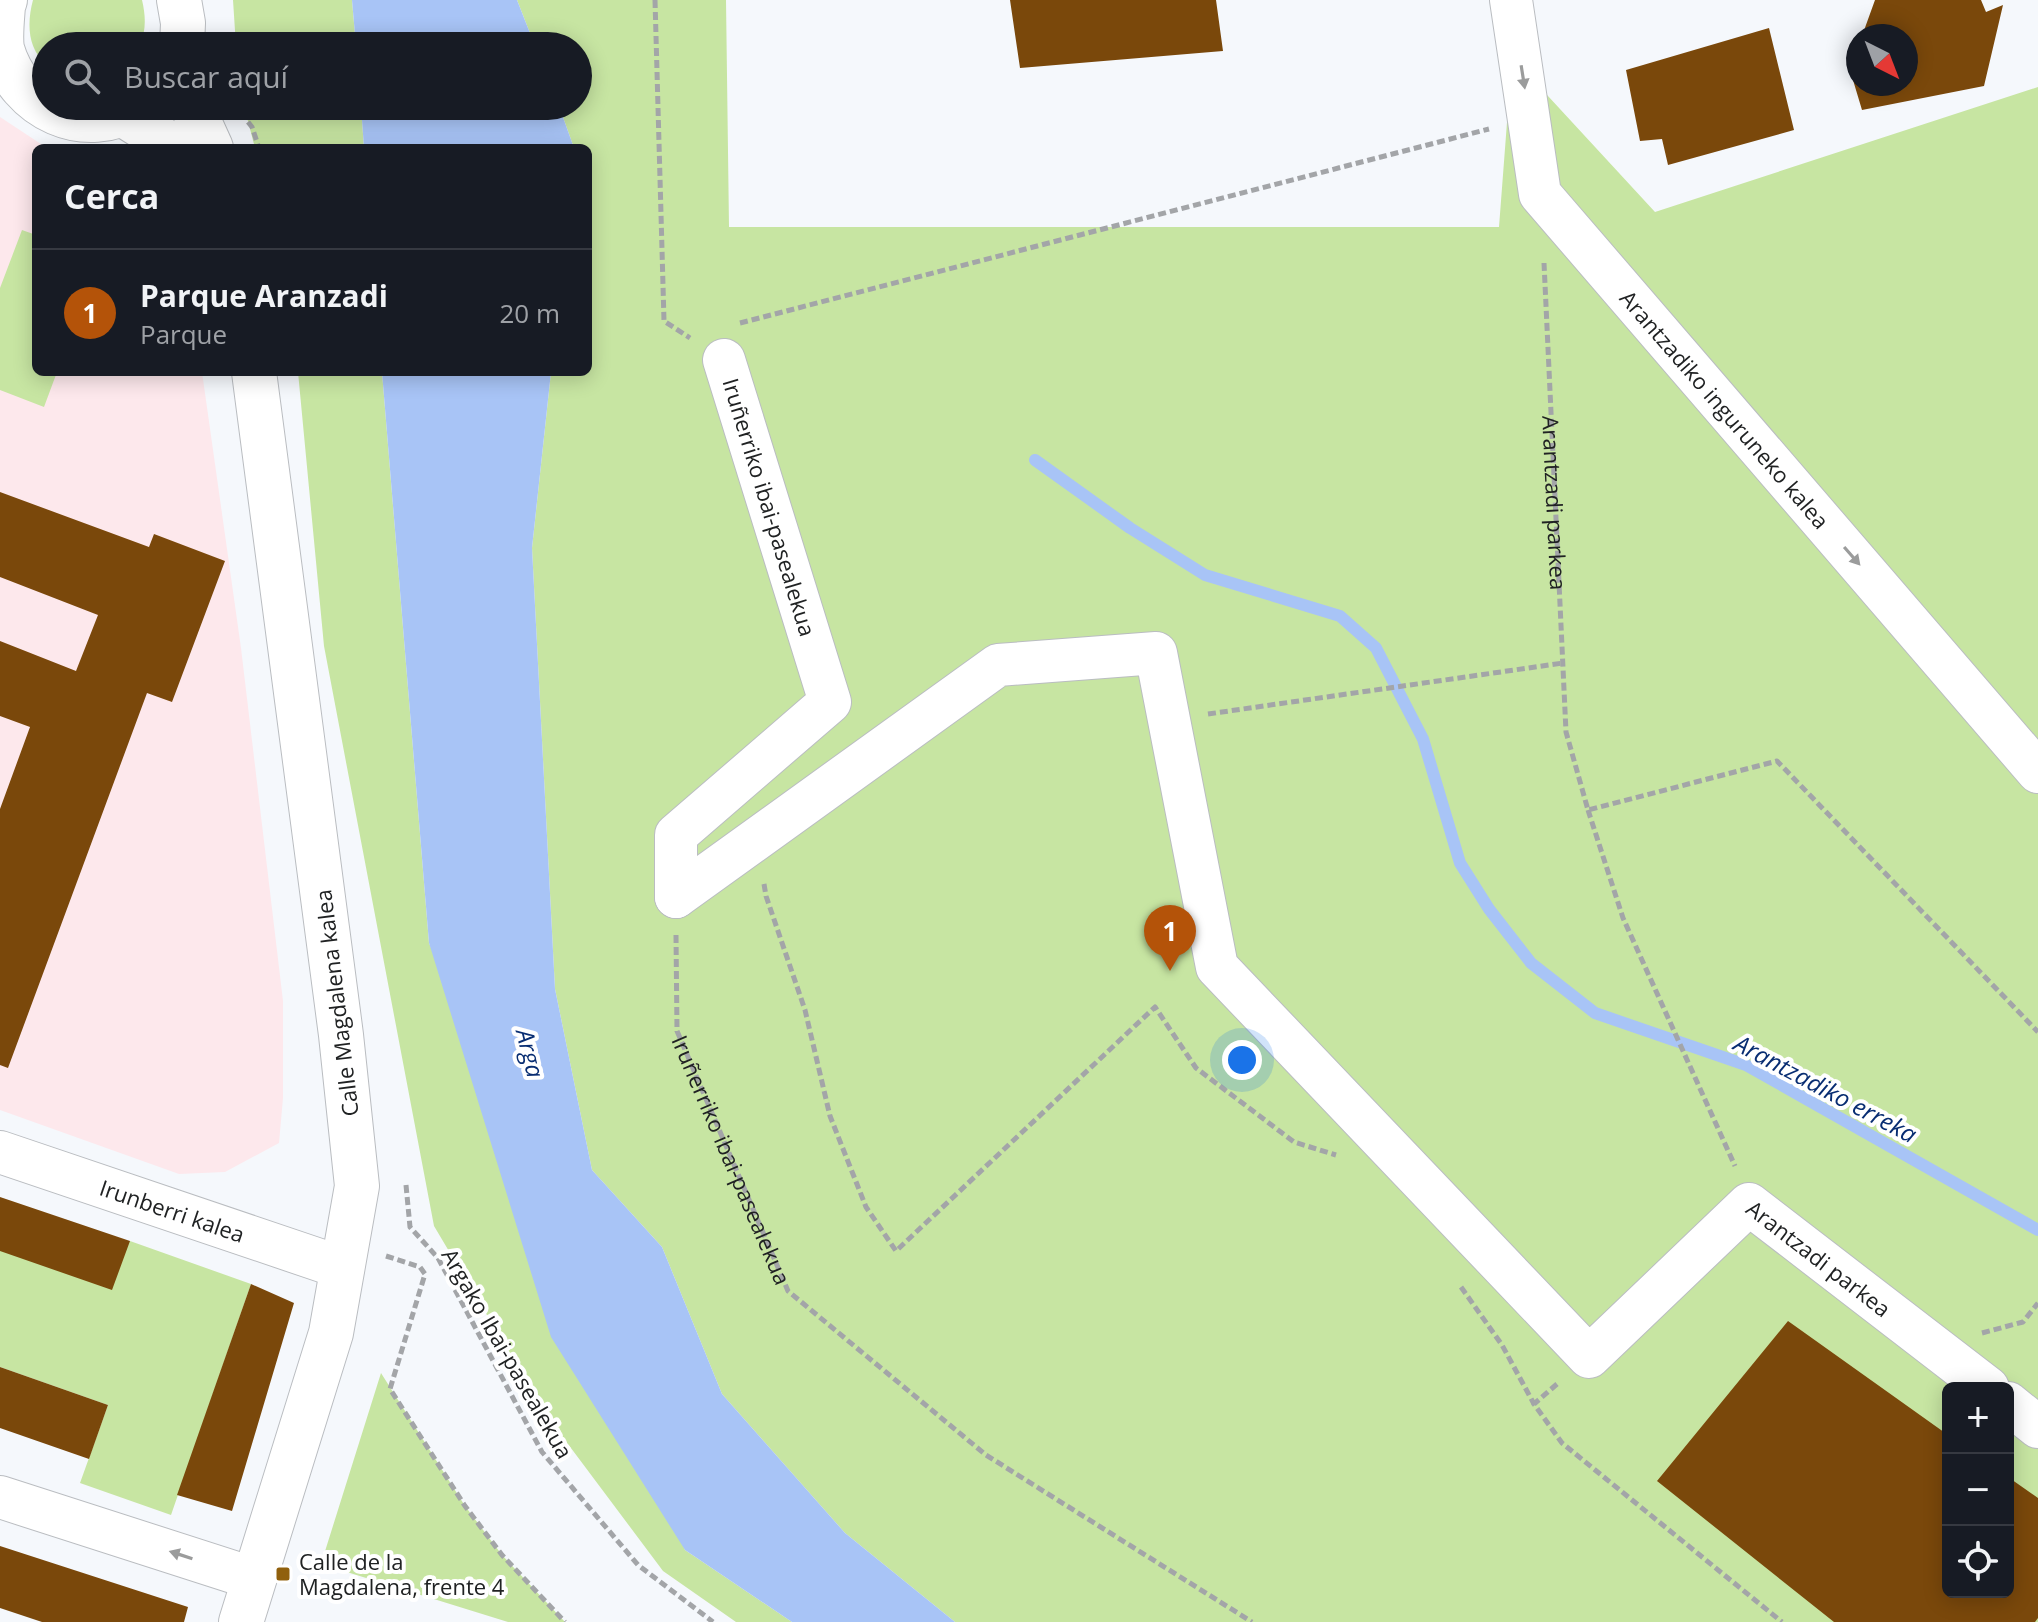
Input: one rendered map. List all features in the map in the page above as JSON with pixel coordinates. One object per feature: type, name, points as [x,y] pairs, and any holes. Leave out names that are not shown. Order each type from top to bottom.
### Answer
[{"type":"main road","points":[[179,0],[183,32]]},
{"type":"main road","points":[[3,4],[1,47],[9,80],[32,99]]},
{"type":"main road","points":[[142,120],[171,144]]},
{"type":"main road","points":[[198,120],[209,144]]},
{"type":"main road","name":"Calle Magdalena kalea","points":[[241,1622],[331,1333],[357,1186],[339,1019],[255,376]]},
{"type":"street","points":[[1511,0],[1540,194]]},
{"type":"street","name":"Arantzadiko inguruneko kalea","points":[[1540,194],[2038,772]]},
{"type":"street","name":"Iruñerriko ibai-pasealekua","points":[[676,897],[676,835],[830,702],[724,360]]},
{"type":"street","points":[[676,897],[998,665],[1156,653],[1217,967],[1589,1357]]},
{"type":"street","name":"Irunberri kalea","points":[[0,1152],[343,1268]]},
{"type":"street","name":"Arantzadi parkea","points":[[1589,1357],[1749,1204],[1980,1382]]},
{"type":"street","points":[[2014,1408],[2038,1427]]},
{"type":"street","points":[[0,1497],[255,1579]]},
{"type":"path","name":"Iruñerriko ibai-pasealekua","points":[[655,0],[664,321],[724,360]]},
{"type":"path","points":[[724,360],[725,327],[1529,118]]},
{"type":"path","name":"Arantzadi parkea","points":[[1540,194],[1566,732],[1623,918],[1726,1140]]},
{"type":"path","points":[[1169,720],[1563,663]]},
{"type":"path","points":[[1588,810],[1777,761],[2038,1032]]},
{"type":"path","points":[[758,838],[766,896],[805,1010],[830,1116],[866,1207],[896,1251],[1155,1007],[1196,1068],[1294,1142],[1338,1155]]},
{"type":"path","name":"Iruñerriko ibai-pasealekua","points":[[676,897],[677,1031],[788,1291],[986,1455],[1252,1622]]},
{"type":"path","name":"Argako Ibai-pasealekua","points":[[406,1185],[410,1227],[438,1258],[542,1452],[638,1565],[713,1622]]},
{"type":"path","points":[[386,1256],[420,1267],[425,1274],[390,1389],[474,1518],[502,1555],[565,1622]]},
{"type":"path","points":[[1456,1281],[1502,1345],[1534,1404],[1562,1443],[1782,1622]]},
{"type":"path","points":[[1954,1362],[1974,1335],[2023,1322],[2038,1303]]},
{"type":"path","points":[[1534,1404],[1589,1357]]},
{"type":"shaded area","points":[[0,117],[41,144],[32,144],[32,376],[203,376],[241,648],[283,1001],[283,1098],[279,1143],[225,1172],[179,1174],[0,1110]]},
{"type":"green space","points":[[33,0],[142,0],[145,23],[143,32],[32,32],[32,43],[30,17]]},
{"type":"green space","points":[[233,0],[352,0],[355,32],[235,32]]},
{"type":"green space","points":[[517,0],[726,0],[729,227],[1499,227],[1512,57],[1655,212],[2038,87],[2038,1622],[955,1622],[845,1533],[722,1394],[662,1247],[592,1170],[555,989],[532,548],[551,376],[592,376],[592,144],[573,144],[564,120],[592,120],[592,32],[530,32]]},
{"type":"green space","points":[[248,120],[362,120],[364,144],[254,144]]},
{"type":"green space","points":[[22,230],[32,234],[32,376],[56,376],[44,407],[0,390],[0,288]]},
{"type":"green space","points":[[298,376],[382,376],[429,943],[685,1550],[792,1622],[736,1622],[663,1571],[547,1416],[434,1226],[324,646]]},
{"type":"green space","points":[[130,1241],[251,1284],[171,1515],[80,1483],[108,1405],[0,1367],[0,1251]]},
{"type":"green space","points":[[381,1373],[465,1506],[502,1555],[565,1622],[508,1622],[321,1564]]},
{"type":"water","points":[[352,0],[517,0],[530,32],[355,32]]},
{"type":"water","points":[[362,120],[564,120],[573,144],[364,144]]},
{"type":"water","name":"Arga","points":[[382,376],[551,376],[532,548],[555,989],[592,1170],[662,1247],[722,1394],[845,1533],[955,1622],[792,1622],[685,1550],[551,1337],[429,943]]},
{"type":"building","points":[[1010,0],[1216,0],[1223,51],[1020,68]]},
{"type":"building","points":[[1875,0],[1981,0],[1986,12],[2003,5],[1984,86],[1862,110],[1858,96],[1918,96],[1918,24],[1866,24]]},
{"type":"building","points":[[1769,28],[1794,130],[1668,165],[1662,139],[1640,141],[1626,70]]},
{"type":"building","points":[[0,492],[149,547],[154,534],[225,561],[172,702],[147,693],[8,1068],[0,1065],[0,809],[30,727],[0,716],[0,641],[76,671],[98,615],[0,577]]},
{"type":"building","points":[[0,1197],[130,1241],[112,1290],[0,1251]]},
{"type":"building","points":[[251,1284],[294,1303],[232,1511],[177,1495]]},
{"type":"building","points":[[1788,1321],[1942,1431],[1942,1598],[2014,1598],[2014,1481],[2038,1498],[2038,1618],[2035,1622],[1834,1622],[1657,1481]]},
{"type":"building","points":[[0,1367],[108,1405],[89,1459],[0,1428]]},
{"type":"building","points":[[0,1546],[188,1607],[184,1622],[42,1622],[0,1608]]},
{"type":"waterway","name":"Arantzadiko erreka","points":[[1035,460],[1130,528],[1205,575],[1340,616],[1376,648],[1423,739],[1460,863],[1489,909],[1531,963],[1595,1013],[1746,1065],[2038,1230]]},
{"type":"place","name":"Parque Aranzadi","points":[[1170,971]]},
{"type":"place","name":"Calle de la Magdalena, frente 4","points":[[283,1574]]}]
